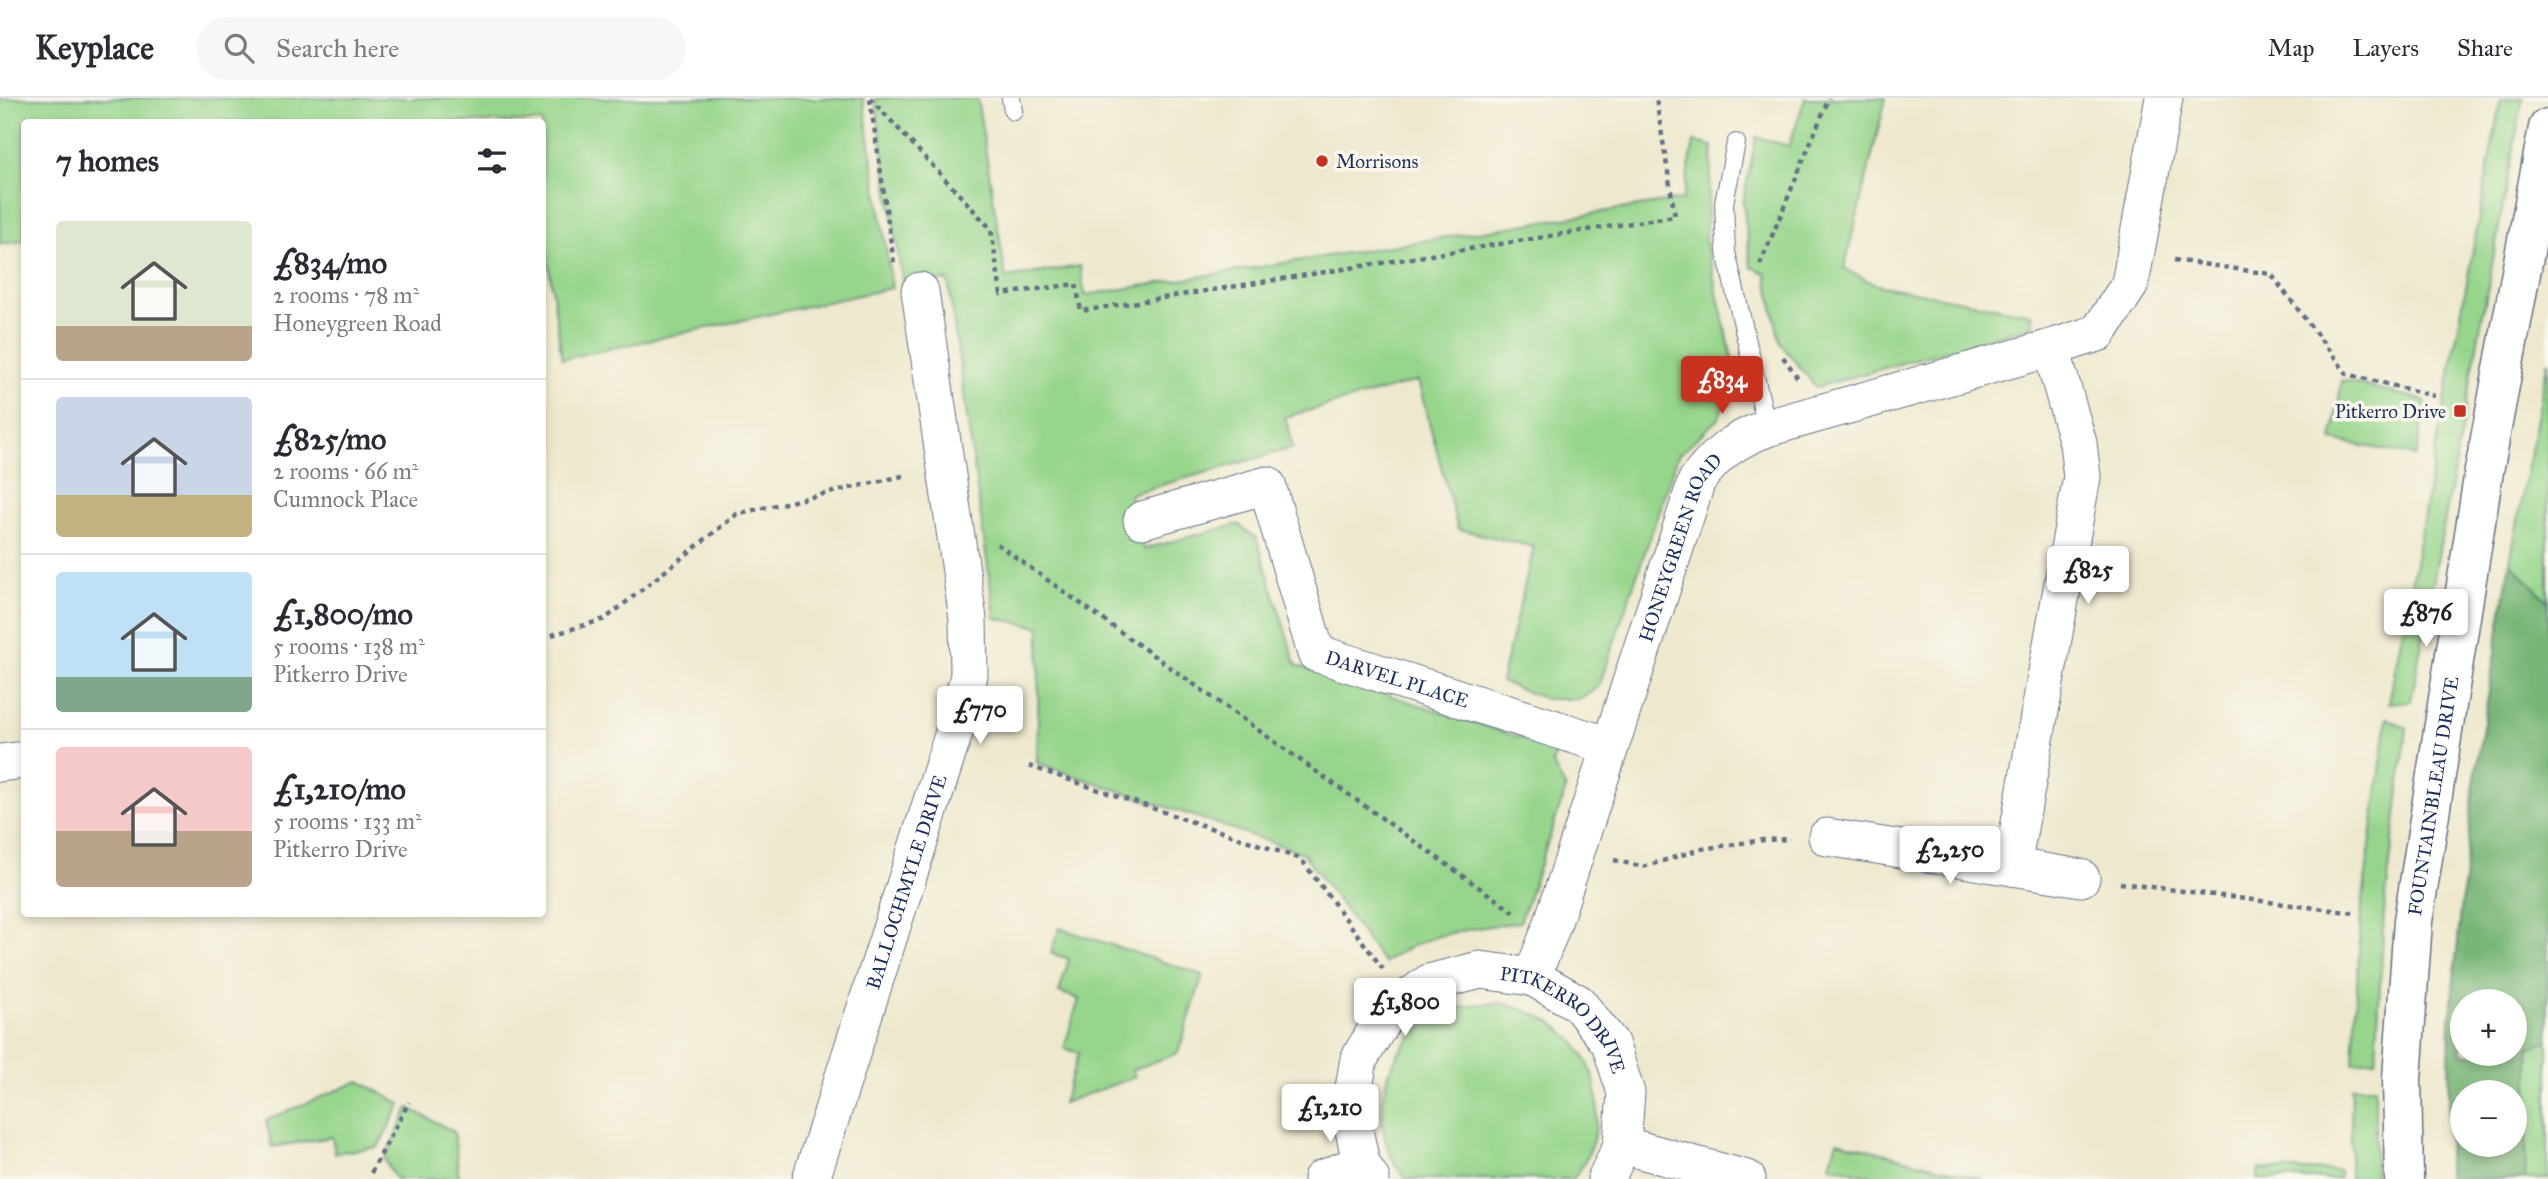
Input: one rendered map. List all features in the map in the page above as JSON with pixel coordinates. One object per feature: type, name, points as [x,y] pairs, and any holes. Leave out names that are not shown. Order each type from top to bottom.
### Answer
[{"type":"street","name":"HONEYGREEN ROAD","points":[[1532,977],[1551,928],[1697,480],[1716,455],[1743,437],[1767,428],[2098,333],[2130,284],[2164,98]]},
{"type":"street","name":"FOUNTAINBLEAU DRIVE","points":[[2403,1179],[2402,1079],[2413,921],[2484,471],[2548,128]]},
{"type":"street","name":"BALLOCHMYLE DRIVE","points":[[811,1179],[958,720],[969,675],[968,619],[907,279]]},
{"type":"street","points":[[2012,867],[2082,477],[2078,443],[2051,348]]},
{"type":"street","name":"DARVEL PLACE","points":[[1142,520],[1267,485],[1316,653],[1609,746]]},
{"type":"street","points":[[0,763],[21,760]]},
{"type":"street","points":[[1827,837],[2081,878]]},
{"type":"street","name":"PITKERRO DRIVE","points":[[1322,1179],[1366,1171],[1350,1111],[1359,1059],[1386,1014],[1429,983],[1480,970],[1532,977],[1578,1003],[1611,1043],[1626,1093],[1622,1145],[1606,1179]]},
{"type":"street","points":[[1622,1145],[1747,1179]]},
{"type":"lane","points":[[1736,143],[1724,203],[1726,252],[1767,428]]},
{"type":"path","points":[[870,98],[991,229],[1001,294],[1076,284],[1081,312],[1675,216],[1656,98]]},
{"type":"path","points":[[870,98],[907,279]]},
{"type":"path","points":[[1758,271],[1829,98]]},
{"type":"path","points":[[2169,260],[2271,274],[2347,374],[2434,396]]},
{"type":"path","points":[[1781,354],[1802,383]]},
{"type":"path","points":[[546,637],[605,619],[737,514],[911,474]]},
{"type":"path","points":[[989,538],[1517,914]]},
{"type":"path","points":[[1030,766],[1301,859],[1384,970]]},
{"type":"path","points":[[1611,859],[1643,867],[1701,849],[1763,840],[1827,837]]},
{"type":"path","points":[[2081,878],[2355,913]]},
{"type":"path","points":[[1373,978],[1393,963]]},
{"type":"path","points":[[371,1173],[409,1102]]},
{"type":"green space","points":[[0,98],[863,98],[892,288],[562,359],[546,246],[546,119],[21,119],[21,241],[0,244]]},
{"type":"green space","points":[[875,98],[977,98],[1006,278],[1080,266],[1085,295],[1683,199],[1694,142],[1713,146],[1705,240],[1736,375],[1718,419],[1678,455],[1599,686],[1579,699],[1546,699],[1501,682],[1534,547],[1458,529],[1418,381],[1285,417],[1293,448],[1130,494],[1144,549],[1238,524],[1257,539],[1296,665],[1558,750],[1552,763],[1566,789],[1520,922],[1432,938],[1384,963],[1303,853],[1037,763],[1040,627],[995,618],[948,280],[903,286]]},
{"type":"green space","points":[[1805,98],[1886,98],[1844,269],[1877,285],[2031,314],[2034,326],[1816,387],[1780,343],[1766,273],[1751,267],[1743,202],[1756,137],[1789,146]]},
{"type":"green space","points":[[2501,98],[2523,98],[2411,701],[2389,703]]},
{"type":"green space","points":[[2548,360],[2548,1179],[2448,1179],[2450,1020],[2450,1066],[2527,1066],[2527,989],[2453,989],[2474,784],[2510,562]]},
{"type":"green space","points":[[2342,380],[2426,401],[2416,456],[2332,440]]},
{"type":"green space","points":[[2510,562],[2548,601],[2548,1042],[2530,1047],[2527,1126],[2527,1080],[2450,1080],[2450,1157],[2526,1157],[2525,1179],[2448,1179],[2450,1020],[2450,1066],[2527,1066],[2527,989],[2453,989],[2474,784]]},
{"type":"green space","points":[[2387,718],[2407,728],[2384,912],[2376,1060],[2353,1062],[2361,913]]},
{"type":"green space","points":[[1059,928],[1203,975],[1178,1053],[1132,1070],[1135,1077],[1063,1103],[1079,1053],[1064,1048],[1079,999],[1059,992],[1069,959],[1051,953]]},
{"type":"green space","points":[[1501,1003],[1535,1014],[1557,1026],[1578,1047],[1588,1065],[1595,1084],[1597,1104],[1592,1144],[1584,1162],[1573,1179],[1406,1179],[1393,1160],[1385,1138],[1382,1116],[1384,1092],[1390,1070],[1401,1050],[1416,1032],[1434,1018],[1466,1006]]},
{"type":"green space","points":[[359,1081],[401,1104],[378,1147],[335,1153],[332,1137],[272,1147],[266,1120]]},
{"type":"green space","points":[[2352,1087],[2375,1087],[2375,1179],[2350,1179]]},
{"type":"green space","points":[[409,1108],[454,1132],[459,1179],[396,1179],[384,1159]]},
{"type":"green space","points":[[1837,1141],[1982,1179],[1882,1179],[1830,1165]]},
{"type":"green space","points":[[2259,1169],[2339,1171],[2339,1179],[2257,1179]]},
{"type":"place","name":"Morrisons","points":[[1322,161]]},
{"type":"place","name":"Pitkerro Drive","points":[[2460,411]]}]
